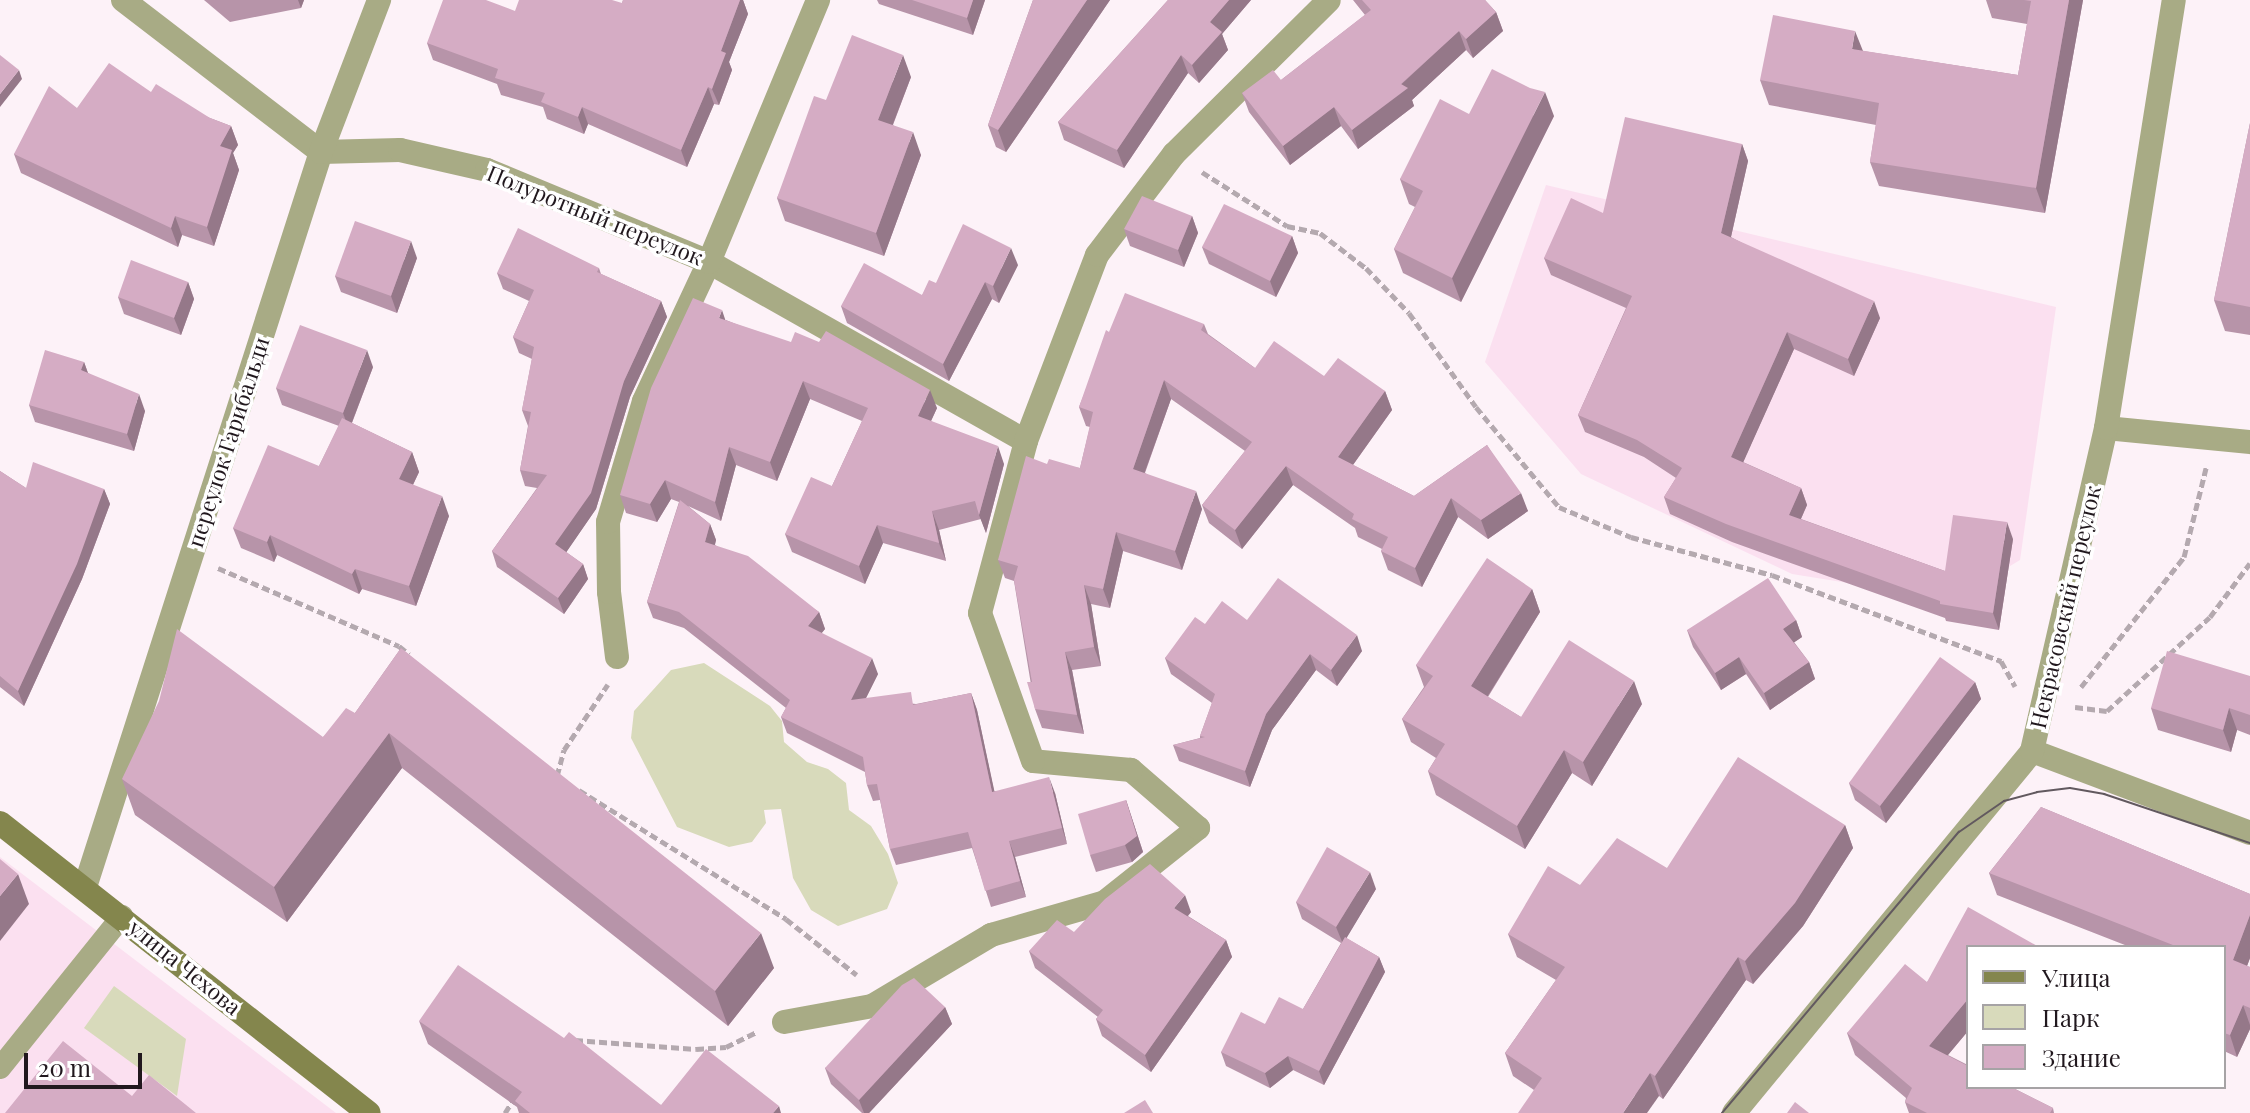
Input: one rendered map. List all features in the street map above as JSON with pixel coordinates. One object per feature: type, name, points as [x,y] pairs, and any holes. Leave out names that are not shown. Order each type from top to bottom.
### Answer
[{"type":"main road","name":"улица Чехова","points":[[0,823],[369,1113]]},
{"type":"street","points":[[123,0],[321,152]]},
{"type":"street","name":"переулок Гарибальди","points":[[85,887],[321,152],[379,0]]},
{"type":"street","points":[[617,657],[609,592],[608,522],[644,401],[709,262],[818,0]]},
{"type":"street","points":[[784,1022],[872,1006],[991,935],[1105,902],[1198,828],[1131,770],[1033,761],[980,613],[1026,441],[1097,255],[1174,154],[1329,0]]},
{"type":"street","name":"Некрасовский переулок","points":[[1734,1113],[2032,751],[2106,428],[2174,0]]},
{"type":"street","name":"Полуротный переулок","points":[[321,152],[400,150],[487,170],[709,262],[1026,441]]},
{"type":"street","points":[[2106,428],[2250,442]]},
{"type":"street","points":[[2032,751],[2250,833]]},
{"type":"lane","points":[[0,1068],[122,916]]},
{"type":"path","points":[[1174,154],[1287,226],[1320,233],[1366,268],[1409,313],[1476,407],[1559,507],[1631,537],[1772,575],[2001,661],[2016,688]]},
{"type":"path","points":[[2213,438],[2184,557],[2066,706],[2107,711],[2210,617],[2250,563]]},
{"type":"path","points":[[191,556],[399,646],[411,656]]},
{"type":"path","points":[[557,776],[564,750],[610,680],[617,657]]},
{"type":"path","points":[[545,766],[786,919],[885,998]]},
{"type":"path","points":[[566,1039],[696,1049],[726,1047],[784,1022]]},
{"type":"path","points":[[505,1113],[520,1092]]},
{"type":"shaded area","points":[[1546,185],[2056,307],[2020,560],[1954,600],[1792,574],[1581,474],[1485,362]]},
{"type":"shaded area","points":[[0,857],[336,1113],[0,1113]]},
{"type":"green space","points":[[704,663],[770,706],[782,721],[784,742],[807,762],[828,769],[846,783],[849,810],[871,826],[888,854],[898,883],[887,909],[838,926],[811,910],[793,878],[781,809],[764,810],[766,823],[752,842],[729,847],[677,827],[631,738],[634,711],[671,670]]},
{"type":"green space","points":[[114,986],[186,1039],[177,1096],[84,1028]]},
{"type":"building","points":[[443,0],[486,0],[515,11],[519,0],[612,0],[622,3],[623,0],[740,0],[721,51],[726,53],[712,89],[708,87],[681,150],[582,107],[578,117],[541,102],[545,93],[495,78],[498,69],[427,43]]},
{"type":"building","points":[[912,0],[973,0],[967,18]]},
{"type":"building","points":[[1033,0],[1087,0],[998,130],[988,125]]},
{"type":"building","points":[[1168,0],[1229,0],[1210,22],[1222,32],[1192,65],[1181,55],[1117,150],[1058,122]]},
{"type":"building","points":[[1362,0],[1485,0],[1496,12],[1466,39],[1459,31],[1401,84],[1408,88],[1352,130],[1334,107],[1283,146],[1242,93],[1273,70],[1281,80],[1371,10]]},
{"type":"building","points":[[2024,0],[2069,0],[2036,188],[1870,162],[1879,103],[1760,80],[1773,15],[1855,31],[1852,49],[2018,75],[2031,1]]},
{"type":"building","points":[[852,35],[903,55],[878,120],[913,132],[876,233],[777,198],[814,96],[826,100]]},
{"type":"building","points":[[0,55],[19,70],[0,94]]},
{"type":"building","points":[[109,63],[151,92],[156,84],[210,118],[231,126],[220,146],[232,150],[207,227],[175,216],[171,228],[14,154],[49,86],[77,108]]},
{"type":"building","points":[[1492,69],[1545,92],[1452,278],[1394,249],[1423,191],[1400,179],[1440,99],[1469,114]]},
{"type":"building","points":[[1625,117],[1742,144],[1721,233],[1874,301],[1848,359],[1787,332],[1731,457],[1801,488],[1789,515],[1945,571],[1953,515],[2007,522],[1993,613],[1940,604],[1940,601],[1726,524],[1664,497],[1682,468],[1637,440],[1578,415],[1632,296],[1544,258],[1571,198],[1603,213]]},
{"type":"building","points":[[2250,123],[2250,307],[2214,300]]},
{"type":"building","points":[[1142,196],[1192,216],[1178,250],[1124,229]]},
{"type":"building","points":[[1224,204],[1292,236],[1270,281],[1202,247]]},
{"type":"building","points":[[355,221],[411,241],[391,296],[335,276]]},
{"type":"building","points":[[963,224],[1011,248],[993,286],[985,282],[943,364],[841,306],[864,263],[922,295],[929,280],[936,283]]},
{"type":"building","points":[[518,228],[599,268],[597,272],[661,301],[624,381],[591,493],[555,544],[583,564],[558,598],[492,551],[547,475],[520,470],[531,412],[522,410],[534,347],[513,337],[534,290],[497,273]]},
{"type":"building","points":[[131,260],[188,282],[174,318],[118,297]]},
{"type":"building","points":[[1125,293],[1204,324],[1201,330],[1255,368],[1274,341],[1324,376],[1338,358],[1385,391],[1338,457],[1414,496],[1487,445],[1521,493],[1481,520],[1451,498],[1415,568],[1381,551],[1388,537],[1352,519],[1354,514],[1286,466],[1235,530],[1202,505],[1252,442],[1164,380],[1133,469],[1196,491],[1175,551],[1116,532],[1103,589],[1084,585],[1094,647],[1065,652],[1077,715],[1035,709],[1027,682],[1032,682],[1014,580],[1018,566],[998,560],[1026,456],[1047,464],[1049,459],[1080,468],[1093,412],[1079,407],[1106,330],[1109,332]]},
{"type":"building","points":[[693,298],[722,310],[719,318],[791,342],[795,332],[819,342],[826,331],[930,390],[918,416],[998,446],[979,515],[975,501],[932,511],[939,543],[877,525],[859,566],[785,534],[811,477],[832,486],[868,408],[803,381],[770,462],[729,447],[715,502],[665,480],[650,504],[620,495],[651,388]]},
{"type":"building","points":[[300,325],[367,350],[343,413],[276,388]]},
{"type":"building","points":[[45,350],[84,362],[81,370],[139,394],[127,434],[29,405]]},
{"type":"building","points":[[342,418],[412,452],[399,479],[442,496],[409,586],[355,569],[352,574],[270,535],[267,542],[233,528],[268,445],[319,466]]},
{"type":"building","points":[[33,462],[104,489],[77,564],[18,691],[0,676],[0,471],[26,488]]},
{"type":"building","points":[[680,500],[710,524],[705,542],[748,556],[819,612],[808,626],[872,658],[851,700],[911,692],[913,705],[971,693],[992,792],[1049,777],[1062,828],[1009,841],[1020,881],[985,891],[968,832],[890,849],[877,784],[867,785],[863,757],[781,717],[790,700],[679,612],[647,602]]},
{"type":"building","points":[[1487,558],[1532,589],[1471,686],[1521,717],[1569,640],[1634,681],[1583,762],[1564,750],[1517,826],[1428,771],[1445,744],[1402,719],[1433,676],[1416,665]]},
{"type":"building","points":[[1278,578],[1357,635],[1331,670],[1310,654],[1266,714],[1245,771],[1173,745],[1205,737],[1200,736],[1215,694],[1165,658],[1195,617],[1205,624],[1222,601],[1247,620]]},
{"type":"building","points":[[1768,578],[1796,620],[1783,629],[1809,662],[1764,693],[1739,657],[1715,673],[1687,630]]},
{"type":"building","points":[[177,629],[323,737],[346,708],[355,713],[401,648],[761,933],[715,991],[389,733],[274,887],[122,779],[159,701]]},
{"type":"building","points":[[2167,651],[2250,676],[2250,715],[2229,708],[2223,730],[2151,708]]},
{"type":"building","points":[[1940,657],[1975,682],[1880,806],[1849,783]]},
{"type":"building","points":[[1738,757],[1845,825],[1795,903],[1745,961],[1738,957],[1655,1076],[1650,1073],[1623,1113],[1518,1113],[1542,1078],[1505,1053],[1565,967],[1508,934],[1548,866],[1580,885],[1617,838],[1667,868]]},
{"type":"building","points":[[1126,800],[1137,836],[1125,845],[1090,855],[1078,814]]},
{"type":"building","points":[[2041,807],[2250,894],[2250,915],[2233,960],[2250,967],[2250,1008],[2243,1005],[2230,1035],[2226,1034],[2226,945],[2173,945],[1989,873]]},
{"type":"building","points":[[1327,847],[1370,872],[1336,927],[1296,902]]},
{"type":"building","points":[[0,859],[18,874],[0,896]]},
{"type":"building","points":[[1150,864],[1185,895],[1174,908],[1226,940],[1145,1055],[1096,1019],[1103,1010],[1029,951],[1057,920],[1074,932],[1105,899]]},
{"type":"building","points":[[1968,907],[2035,945],[1966,945],[1966,1001],[1929,1046],[1966,1065],[1966,1089],[2015,1089],[2053,1108],[2050,1113],[1927,1113],[1905,1102],[1912,1088],[1847,1033],[1905,964],[1927,982]]},
{"type":"building","points":[[1345,937],[1379,957],[1319,1071],[1288,1056],[1265,1073],[1221,1052],[1241,1012],[1265,1024],[1279,997],[1303,1009]]},
{"type":"building","points":[[458,965],[564,1038],[569,1032],[661,1105],[706,1049],[779,1106],[773,1113],[530,1113],[515,1101],[522,1092],[419,1021]]},
{"type":"building","points":[[914,978],[945,1007],[859,1100],[825,1068],[902,985]]},
{"type":"building","points":[[63,1041],[132,1096],[149,1075],[196,1113],[5,1113]]},
{"type":"building","points":[[1145,1100],[1153,1113],[1124,1113]]},
{"type":"building","points":[[1795,1102],[1809,1113],[1787,1113]]},
{"type":"tram line","points":[[1722,1113],[1959,832],[2004,801],[2037,792],[2070,788],[2104,794],[2250,843]]}]
